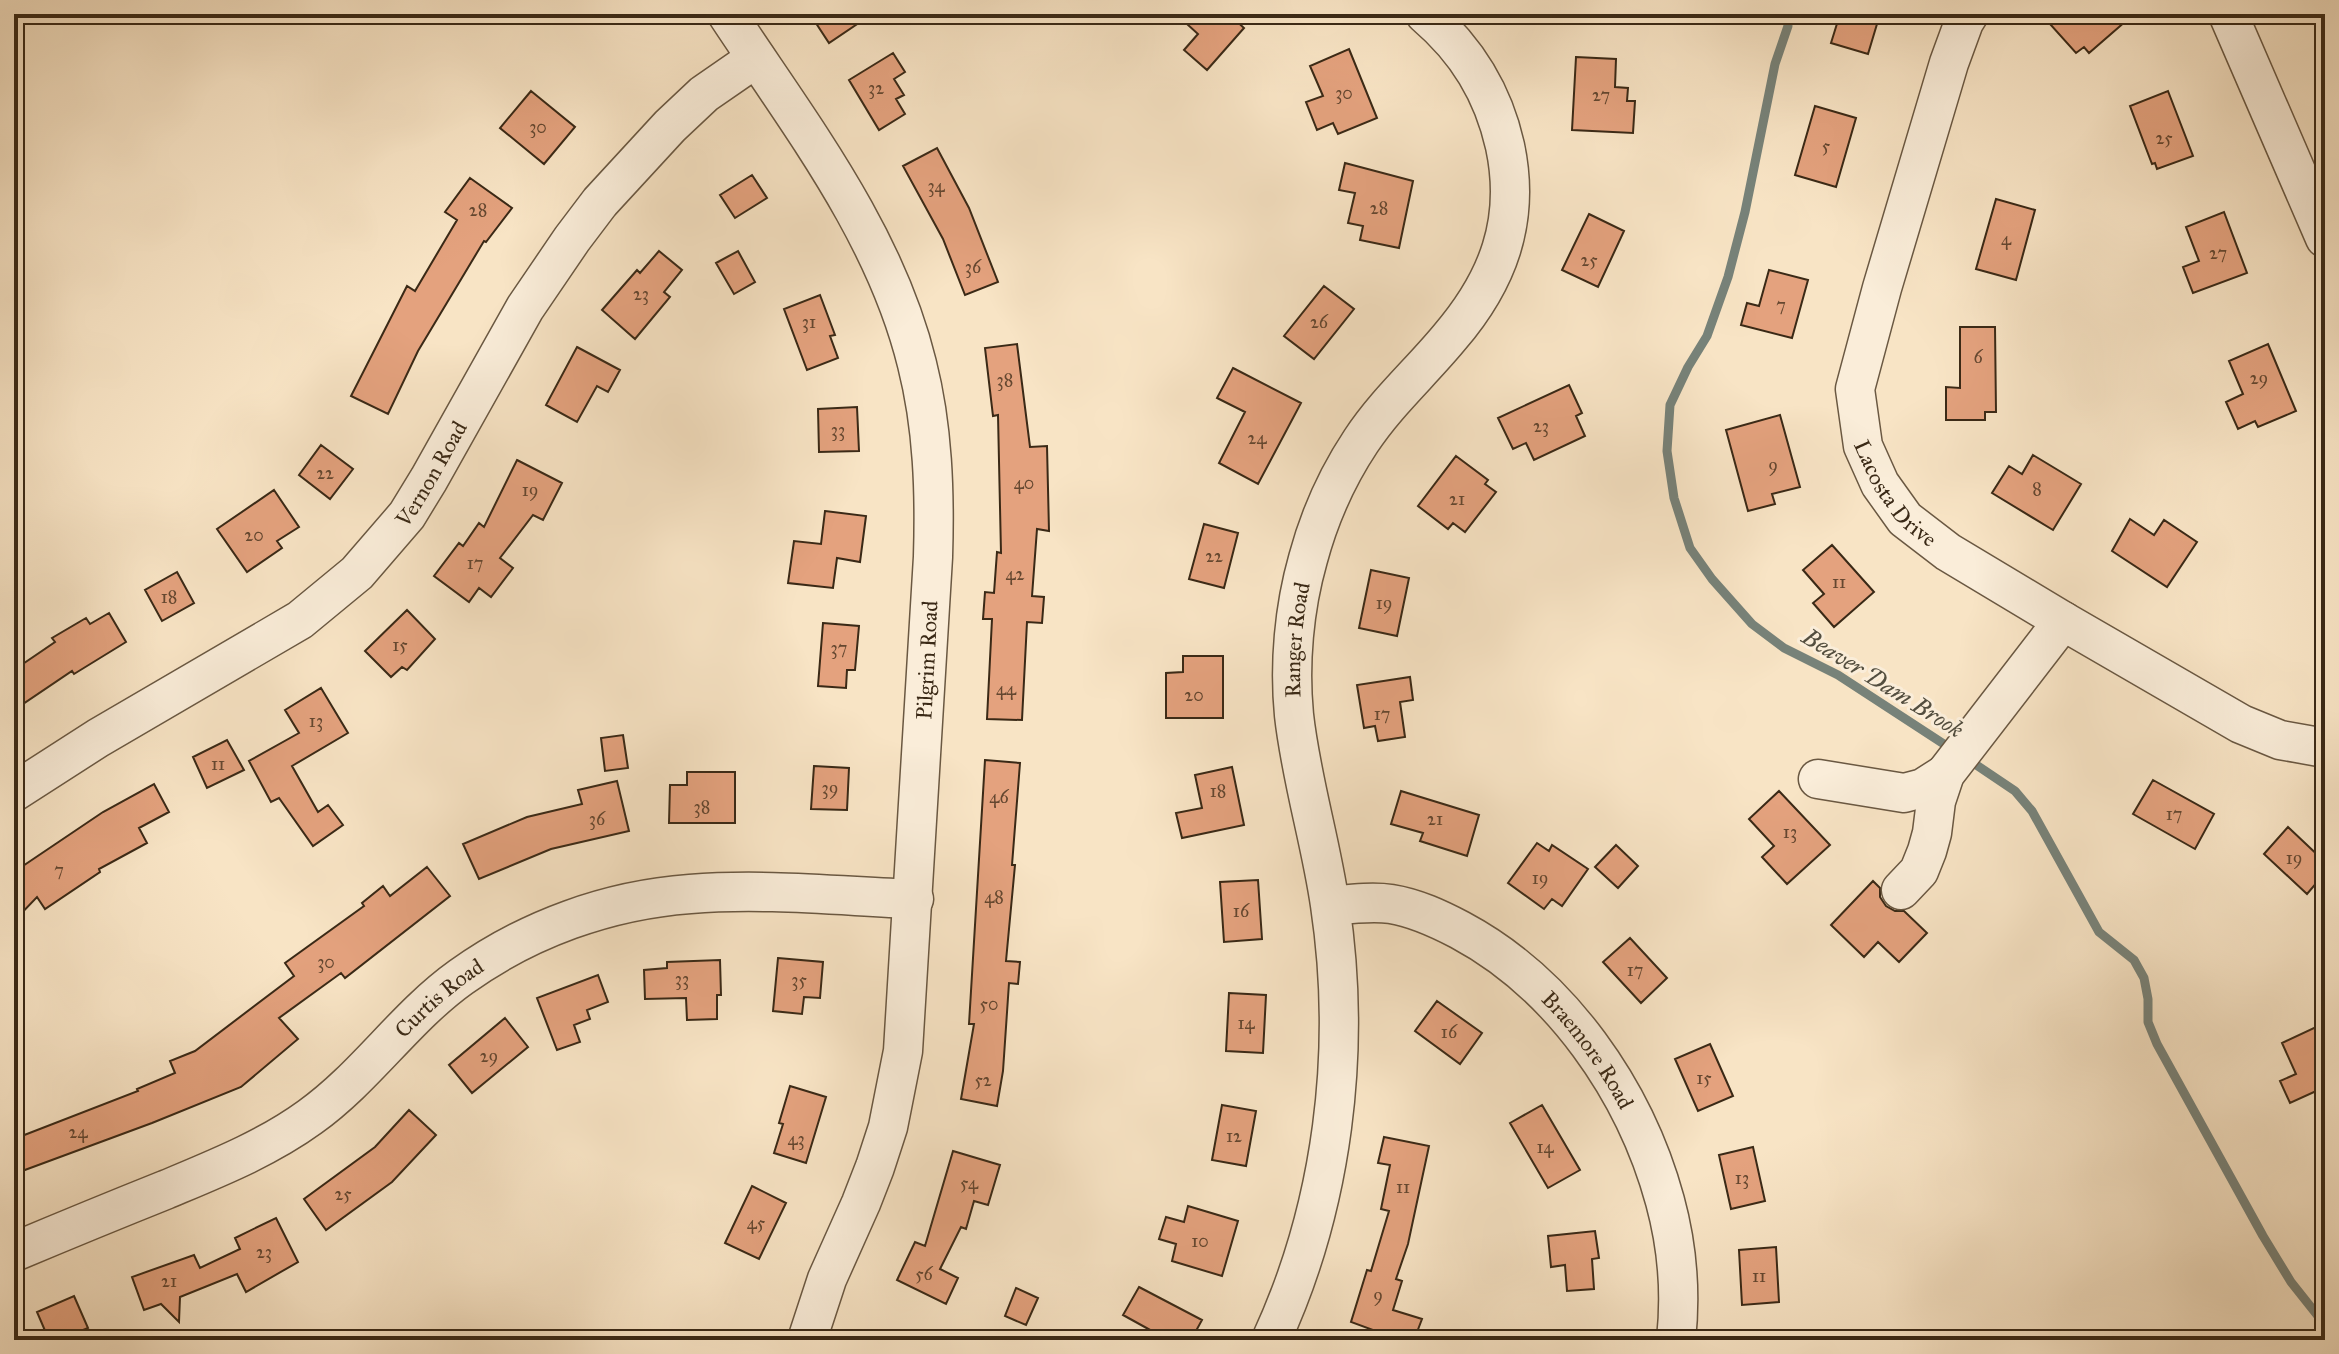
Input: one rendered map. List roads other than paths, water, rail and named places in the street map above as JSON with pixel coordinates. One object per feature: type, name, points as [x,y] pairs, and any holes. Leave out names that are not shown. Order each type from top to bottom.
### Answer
[{"type":"street","name":"Pilgrim Road","points":[[727,14],[837,181],[863,226],[904,320],[918,364],[932,462],[933,557],[903,1051],[888,1127],[866,1191],[827,1279],[807,1340]]},
{"type":"street","name":"Ranger Road","points":[[1271,1340],[1296,1278],[1318,1202],[1337,1078],[1339,1009],[1331,906],[1294,713],[1294,638],[1308,559],[1321,517],[1360,442],[1450,337],[1487,281],[1503,248],[1510,209],[1509,168],[1501,127],[1487,91],[1468,58],[1446,32],[1425,14]]},
{"type":"street","name":"Lacosta Drive","points":[[1969,14],[1949,63],[1855,389],[1863,446],[1880,484],[1905,519],[1948,552],[2063,621],[2241,724],[2280,740],[2325,748]]},
{"type":"street","points":[[2228,14],[2325,238]]},
{"type":"street","name":"Vernon Road","points":[[14,792],[98,738],[300,620],[357,573],[407,515],[525,308],[600,202],[704,94],[756,58]]},
{"type":"street","points":[[1818,779],[1904,793],[1923,788],[1945,774],[2063,621]]},
{"type":"street","points":[[1901,890],[1919,871],[1927,851],[1936,801],[1945,774]]},
{"type":"street","name":"Curtis Road","points":[[14,1252],[212,1170],[282,1135],[337,1095],[433,999],[460,978],[528,936],[562,921],[642,900],[688,894],[727,892],[914,899]]},
{"type":"street","name":"Braemore Road","points":[[1331,906],[1389,904],[1448,923],[1511,963],[1568,1019],[1593,1051],[1637,1124],[1665,1200],[1678,1282],[1676,1340]]},
{"type":"waterway","name":"Beaver Dam Brook","points":[[1786,14],[1788,26],[1775,64],[1745,212],[1728,277],[1707,336],[1670,405],[1667,451],[1674,498],[1690,548],[1712,579],[1752,624],[1784,648],[1838,675],[1953,750]]},
{"type":"waterway","name":"Beaver Dam Brook","points":[[1966,758],[2015,791],[2032,811],[2099,932],[2134,960],[2144,978],[2148,1022],[2157,1044],[2263,1236],[2325,1329]]}]
